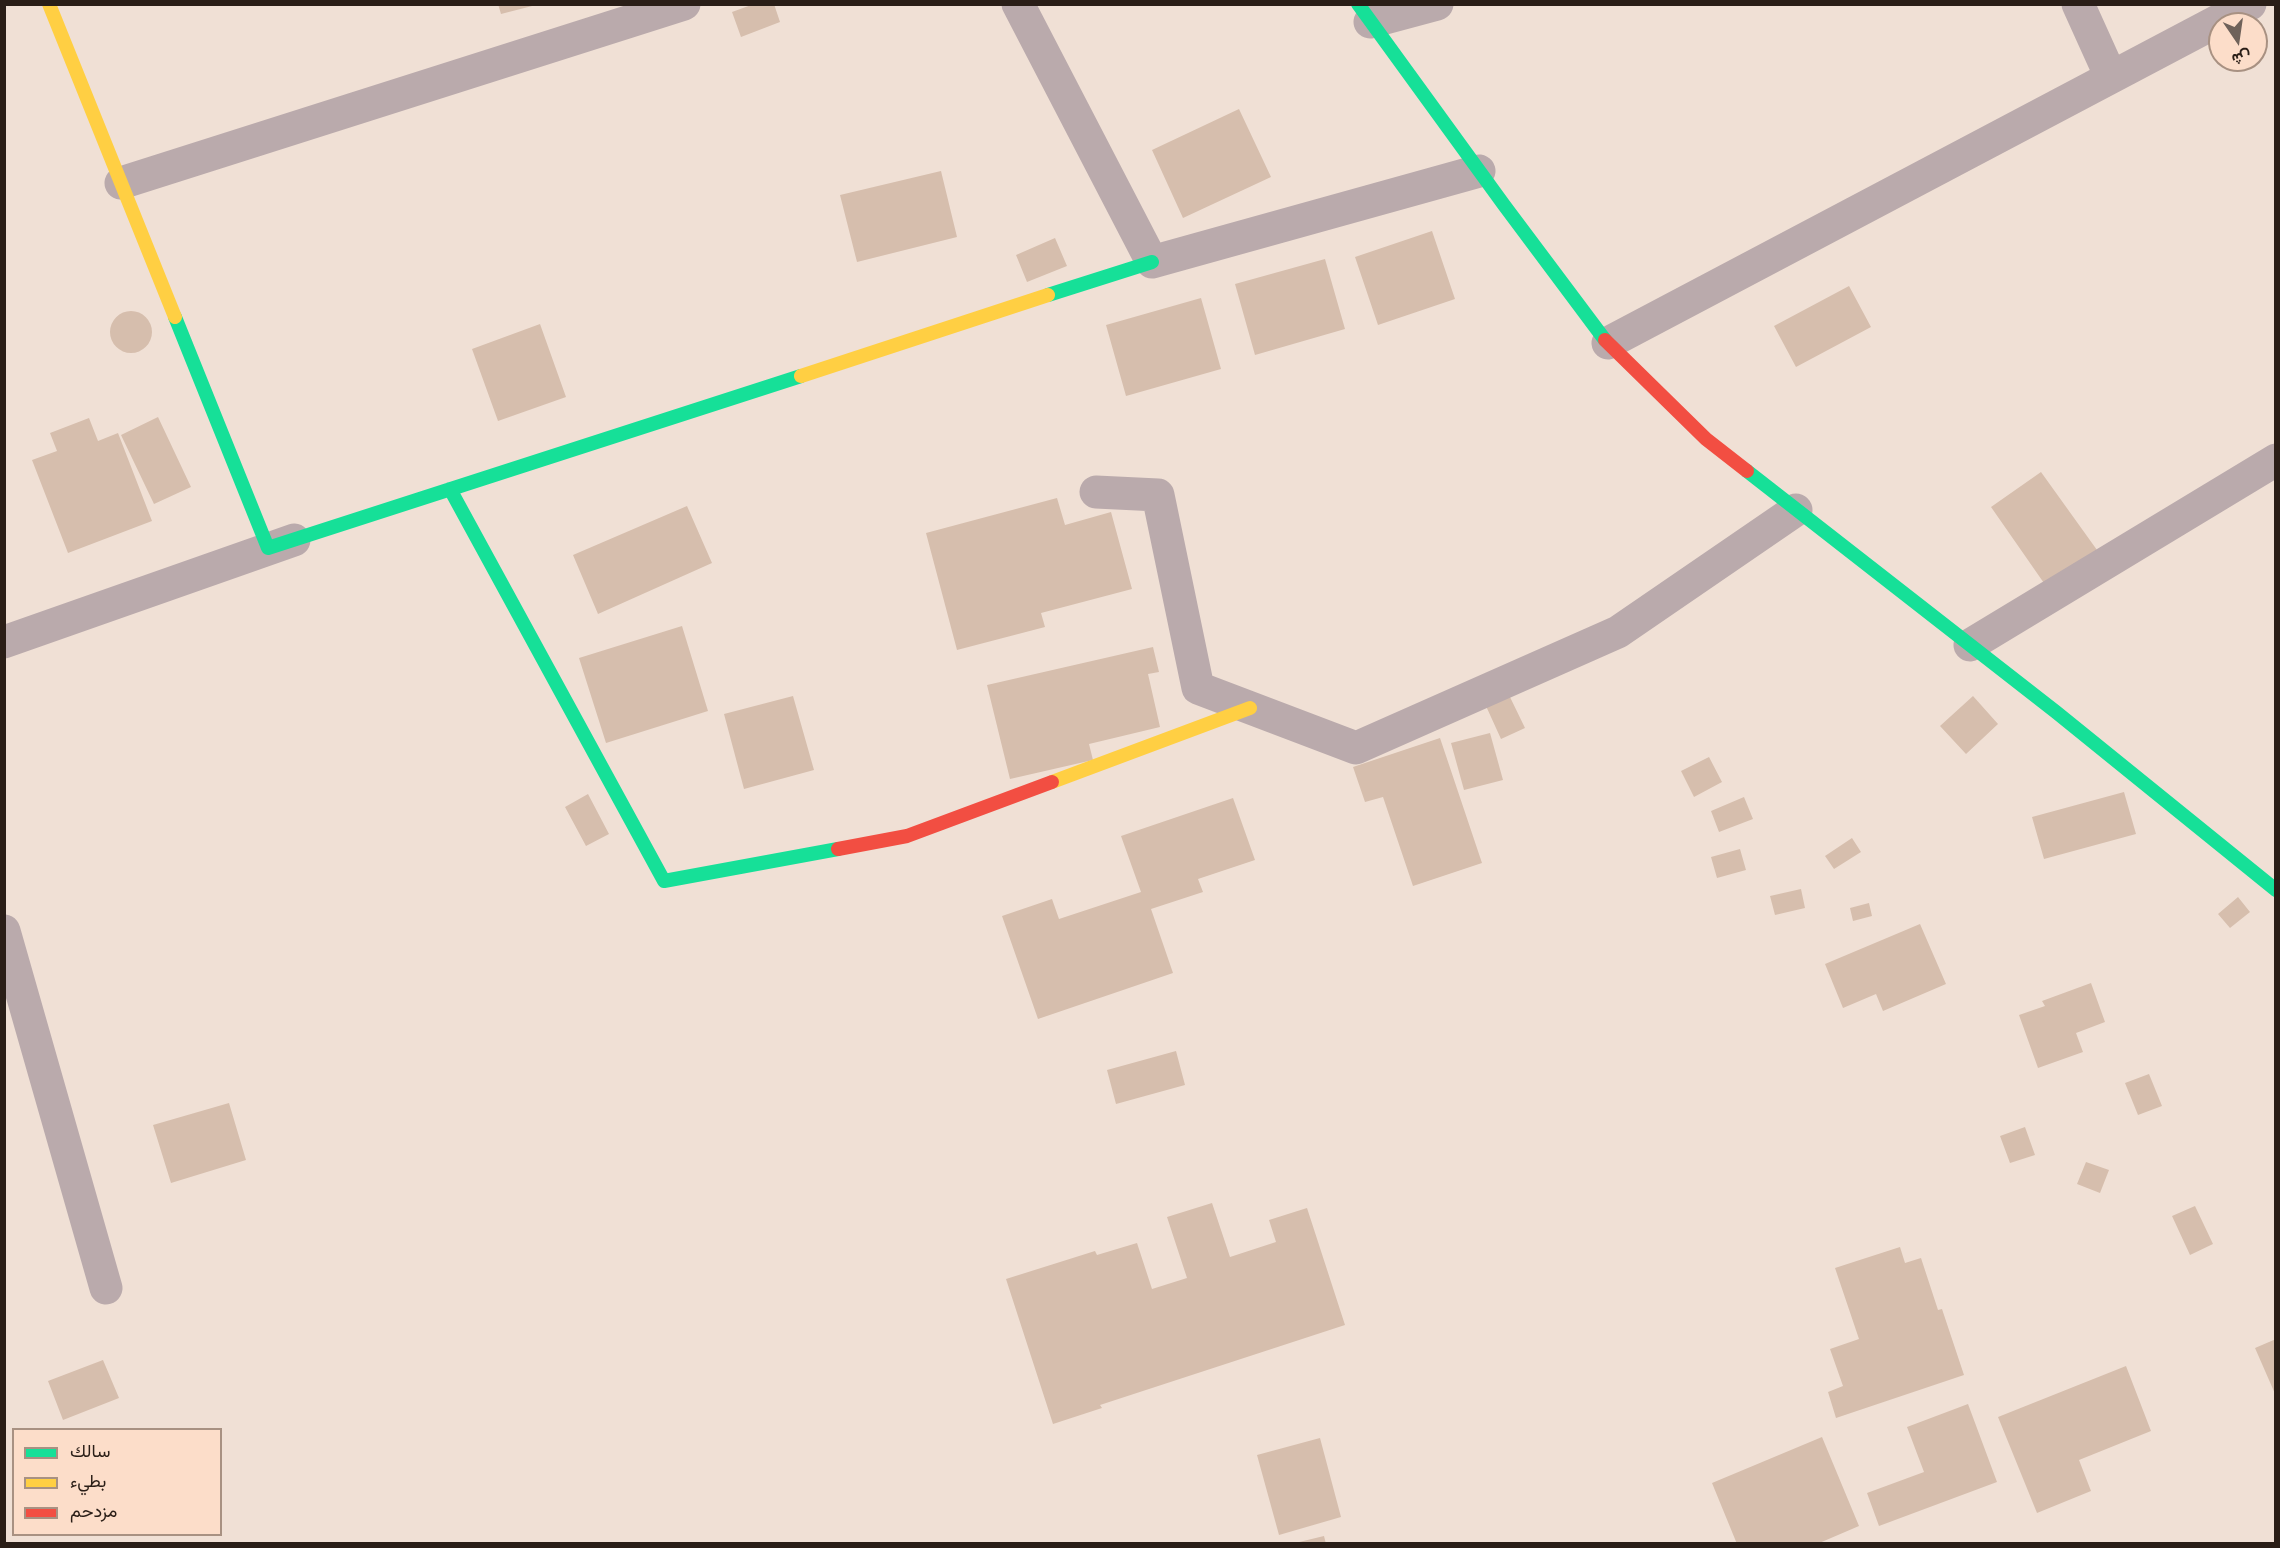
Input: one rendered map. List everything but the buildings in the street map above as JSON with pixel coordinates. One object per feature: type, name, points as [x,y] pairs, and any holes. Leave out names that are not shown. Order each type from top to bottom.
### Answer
[{"type":"street","points":[[50,4],[268,548],[1152,262],[1479,171]]},
{"type":"street","points":[[121,183],[684,4]]},
{"type":"street","points":[[1018,4],[1152,262]]},
{"type":"street","points":[[1437,4],[1364,13],[1608,343],[1706,439],[2056,712],[2275,889]]},
{"type":"street","points":[[2078,4],[2111,77]]},
{"type":"street","points":[[1608,343],[2250,4]]},
{"type":"street","points":[[1970,645],[2276,460]]},
{"type":"street","points":[[450,489],[664,882],[907,836],[1250,708]]},
{"type":"street","points":[[1096,492],[1158,495],[1198,688],[1356,748],[1618,632],[1796,510]]},
{"type":"street","points":[[4,642],[302,537]]},
{"type":"street","points":[[4,932],[106,1288]]},
{"type":"traffic: fast","points":[[1358,4],[1605,340]]},
{"type":"traffic: fast","points":[[1048,295],[1152,262]]},
{"type":"traffic: fast","points":[[175,317],[268,548],[801,376]]},
{"type":"traffic: fast","points":[[1747,471],[2056,712],[2276,890]]},
{"type":"traffic: fast","points":[[450,489],[664,881],[838,849]]},
{"type":"traffic: slow","points":[[49,4],[175,317]]},
{"type":"traffic: slow","points":[[801,376],[1048,295]]},
{"type":"traffic: slow","points":[[1052,782],[1250,708]]},
{"type":"traffic: jam","points":[[1605,340],[1706,439],[1747,471]]},
{"type":"traffic: jam","points":[[838,849],[907,836],[1052,782]]}]
